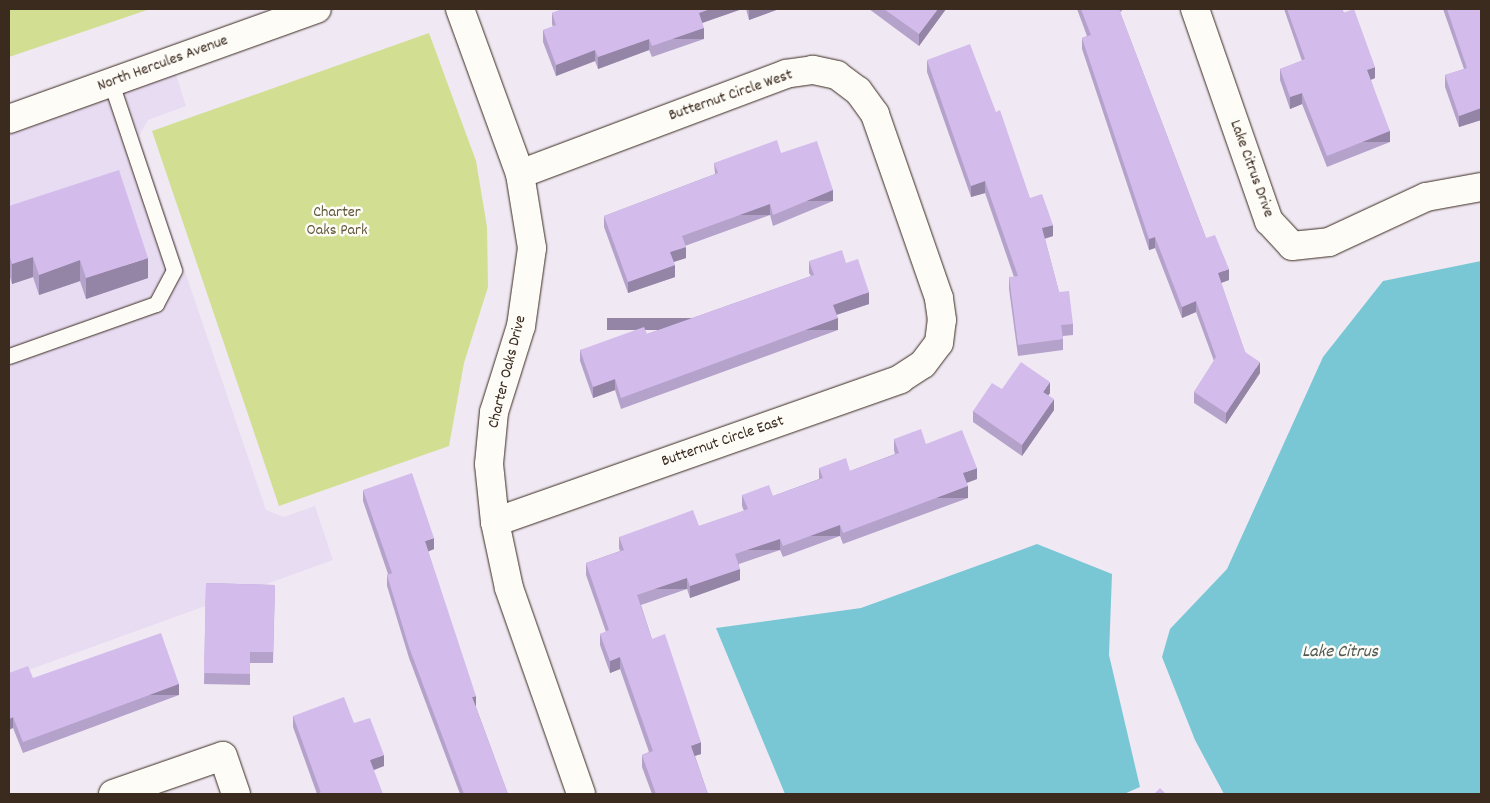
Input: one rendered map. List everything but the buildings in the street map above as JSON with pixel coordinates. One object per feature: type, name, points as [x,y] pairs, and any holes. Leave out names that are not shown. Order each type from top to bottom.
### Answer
[{"type":"street","name":"North Hercules Avenue","points":[[9,119],[317,9]]},
{"type":"street","name":"Charter Oaks Drive","points":[[460,9],[520,174],[532,248],[521,326],[494,412],[489,464],[494,522],[509,588],[581,794]]},
{"type":"street","name":"Lake Citrus Drive","points":[[1195,9],[1269,221],[1292,246],[1329,242],[1426,197],[1481,187]]},
{"type":"street","name":"Butternut Circle West","points":[[520,174],[786,74],[813,70],[837,75],[858,91],[875,114],[939,298],[939,343]]},
{"type":"street","name":"Butternut Circle East","points":[[494,522],[900,379],[924,364],[939,343]]},
{"type":"street","points":[[113,794],[223,756],[236,794]]},
{"type":"lane","points":[[9,356],[156,304],[174,270],[112,83]]},
{"type":"shaded area","points":[[176,74],[186,106],[148,120],[139,136],[266,510],[284,517],[315,506],[333,560],[9,677],[9,134]]},
{"type":"green space","points":[[9,9],[150,9],[9,57]]},
{"type":"green space","name":"Charter Oaks Park","points":[[429,33],[476,161],[487,227],[488,287],[464,363],[449,446],[279,506],[152,131]]},
{"type":"water","name":"Lake Citrus","points":[[1481,261],[1481,794],[1224,794],[1195,740],[1162,657],[1170,629],[1227,569],[1323,357],[1383,281]]},
{"type":"water","points":[[1037,544],[1112,574],[1109,655],[1140,787],[1124,794],[785,794],[716,628],[861,608]]}]
